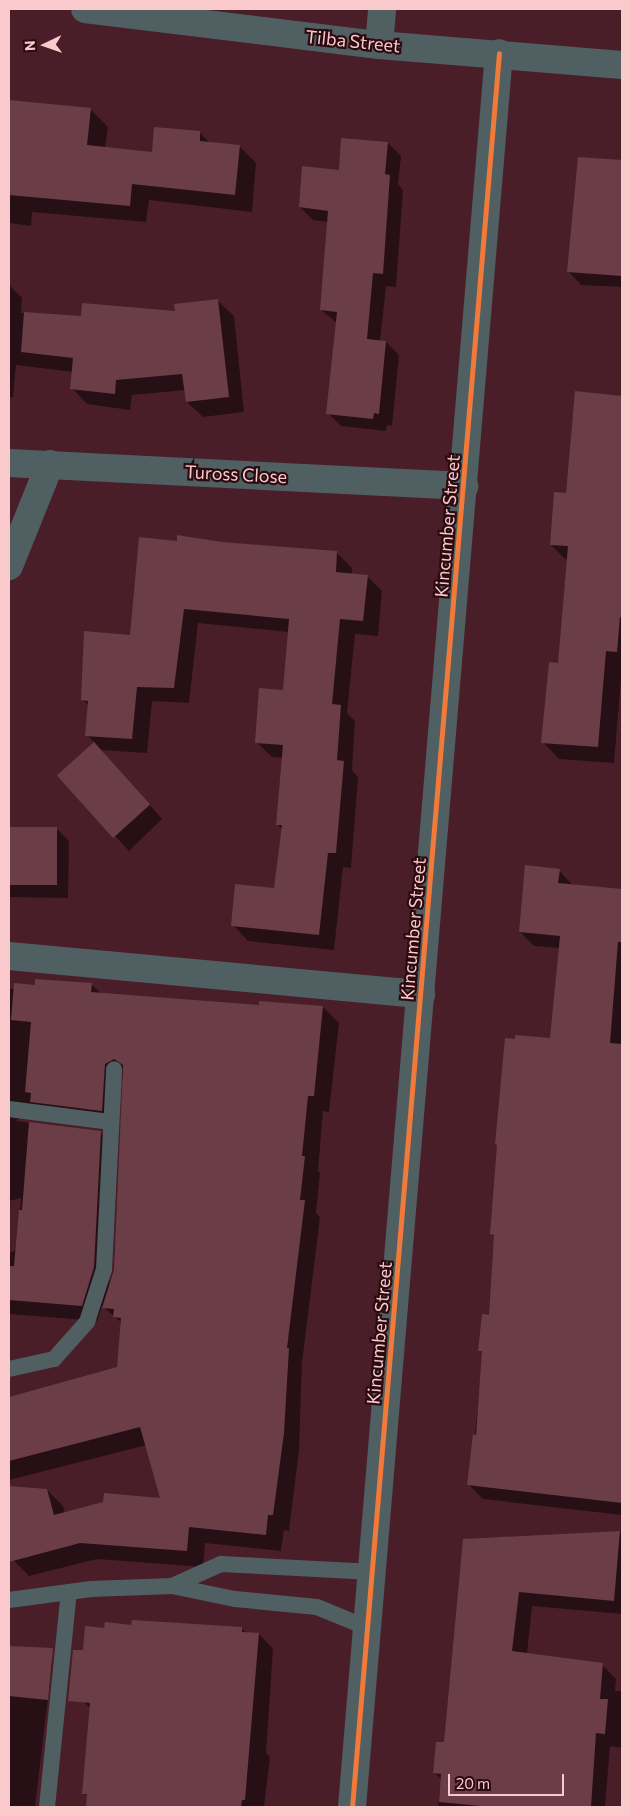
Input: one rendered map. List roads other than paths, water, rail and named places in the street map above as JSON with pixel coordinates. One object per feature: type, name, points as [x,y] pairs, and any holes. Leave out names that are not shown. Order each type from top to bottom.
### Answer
[{"type":"street","name":"Tilba Street","points":[[85,9],[379,44],[622,65]]},
{"type":"street","points":[[379,44],[382,9]]},
{"type":"street","name":"Kincumber Street","points":[[352,1807],[499,53]]},
{"type":"street","name":"Tuross Close","points":[[9,462],[464,486]]},
{"type":"street","points":[[9,566],[50,464]]},
{"type":"street","points":[[9,956],[421,994]]},
{"type":"lane","points":[[9,1369],[54,1359],[87,1322],[104,1269],[114,1069]]},
{"type":"lane","points":[[9,1109],[111,1122]]},
{"type":"lane","points":[[172,1586],[221,1564],[373,1572]]},
{"type":"lane","points":[[9,1600],[69,1592],[172,1586],[235,1600],[317,1607],[368,1628]]},
{"type":"lane","points":[[47,1807],[69,1592]]}]
